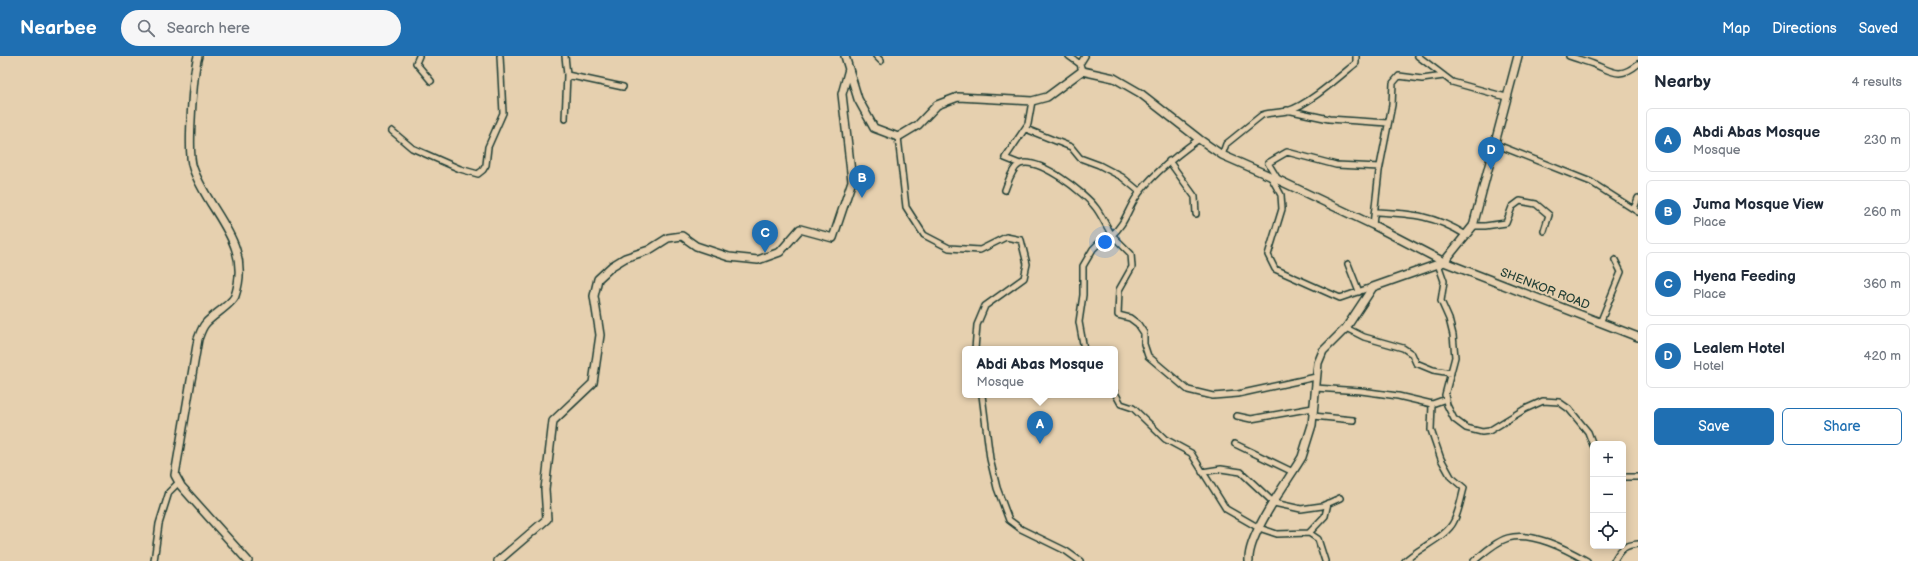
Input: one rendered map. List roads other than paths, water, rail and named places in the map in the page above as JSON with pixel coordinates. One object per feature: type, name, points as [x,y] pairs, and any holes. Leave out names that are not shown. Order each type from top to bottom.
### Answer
[{"type":"street","points":[[198,56],[191,132],[192,167],[212,205],[236,245],[240,265],[234,297],[205,324],[198,339],[175,475],[179,482],[248,561]]},
{"type":"street","points":[[419,56],[416,63],[431,81]]},
{"type":"street","points":[[392,131],[412,148],[460,169],[478,174],[486,165],[488,147],[503,113],[500,56]]},
{"type":"street","points":[[565,56],[567,75],[565,119]]},
{"type":"street","points":[[845,56],[858,99],[874,128],[898,137]]},
{"type":"street","points":[[876,56],[881,61]]},
{"type":"street","points":[[1069,56],[1081,67]]},
{"type":"street","points":[[898,137],[918,125],[938,105],[958,97],[1032,101],[1047,97],[1081,67],[1085,56]]},
{"type":"street","points":[[1287,110],[1307,100],[1332,83],[1356,63],[1356,56]]},
{"type":"street","points":[[1418,56],[1452,82],[1506,98]]},
{"type":"street","points":[[1270,176],[1281,195],[1282,209],[1268,256],[1275,269],[1340,298],[1441,263],[1473,226],[1518,56]]},
{"type":"street","points":[[1569,56],[1593,64],[1613,74],[1630,70],[1638,64]]},
{"type":"street","name":"SHENKOR ROAD","points":[[1081,67],[1114,78],[1140,93],[1198,139],[1222,155],[1373,225],[1441,263],[1638,337]]},
{"type":"street","points":[[498,561],[547,518],[545,489],[553,421],[593,383],[600,334],[594,296],[598,279],[607,270],[625,258],[649,250],[668,238],[682,236],[696,246],[729,257],[758,260],[780,252],[800,229],[833,238],[852,181],[842,94],[849,69]]},
{"type":"street","points":[[567,75],[623,88]]},
{"type":"street","points":[[1373,225],[1376,212],[1380,167],[1392,105],[1392,83],[1399,76],[1422,79],[1444,76]]},
{"type":"street","points":[[1032,101],[1026,129],[1005,158],[1020,164],[1029,163],[1044,168],[1072,185],[1096,207],[1112,235],[1131,254],[1132,267],[1119,290],[1118,315],[1130,318],[1138,324],[1144,333],[1144,344],[1148,356],[1188,390],[1213,396],[1238,394],[1316,378]]},
{"type":"street","points":[[1222,155],[1226,144],[1262,115],[1270,112],[1287,110],[1329,119],[1388,123]]},
{"type":"street","points":[[1026,129],[1070,147],[1080,158],[1099,165],[1122,177],[1140,192]]},
{"type":"street","points":[[898,137],[906,207],[924,235],[950,248],[980,250],[1006,237],[1021,240],[1027,264],[1024,278],[985,306],[977,325],[974,346]]},
{"type":"street","points":[[1083,346],[1079,322],[1083,295],[1083,266],[1093,249],[1103,239],[1112,235],[1120,228],[1140,192],[1169,161],[1198,139]]},
{"type":"street","points":[[1495,144],[1590,182],[1636,211],[1638,198]]},
{"type":"street","points":[[1279,181],[1268,163],[1286,152],[1336,165],[1380,167]]},
{"type":"street","points":[[1169,161],[1194,197],[1196,214]]},
{"type":"street","points":[[1005,190],[1014,169],[1020,164]]},
{"type":"street","points":[[1473,226],[1506,223],[1512,207],[1520,201],[1536,204],[1549,215],[1544,231]]},
{"type":"street","points":[[1376,212],[1420,215],[1450,225],[1466,235]]},
{"type":"street","points":[[1600,323],[1621,272],[1615,260]]},
{"type":"street","points":[[1441,263],[1444,282],[1441,301],[1454,335],[1455,357],[1445,395],[1454,419],[1466,428],[1482,432],[1489,431],[1525,409],[1543,401],[1559,402],[1569,409],[1588,432],[1591,441]]},
{"type":"street","points":[[1348,264],[1359,292]]},
{"type":"street","points":[[1249,561],[1249,552],[1259,528],[1293,472],[1307,445],[1320,356],[1346,328],[1373,287]]},
{"type":"street","points":[[1346,328],[1364,337],[1403,348],[1412,354],[1416,363],[1433,370],[1451,373]]},
{"type":"street","points":[[1315,388],[1361,391],[1398,396],[1432,404],[1446,399]]},
{"type":"street","points":[[982,398],[990,459],[997,488],[1009,520],[1021,529],[1066,551],[1080,561]]},
{"type":"street","points":[[1118,398],[1121,404],[1133,408],[1164,439],[1191,454],[1226,509],[1259,528],[1277,534],[1309,533],[1318,539],[1325,561]]},
{"type":"street","points":[[1405,561],[1414,552],[1441,536],[1454,522],[1464,488],[1451,477],[1441,459],[1431,430],[1432,404]]},
{"type":"street","points":[[1237,416],[1252,420],[1313,412],[1353,420]]},
{"type":"street","points":[[1235,444],[1293,472]]},
{"type":"street","points":[[1202,472],[1221,468],[1241,472],[1274,503],[1302,508],[1322,506],[1340,498]]},
{"type":"street","points":[[1626,478],[1638,477]]},
{"type":"street","points":[[154,561],[159,524],[169,492],[179,482]]},
{"type":"street","points":[[1309,533],[1325,516],[1328,503]]},
{"type":"street","points":[[1474,561],[1488,549],[1507,538],[1524,537],[1550,543],[1587,561]]},
{"type":"street","points":[[1614,561],[1620,550],[1628,545],[1638,544]]},
{"type":"place","name":"Lealem Hotel","points":[[1491,170]]},
{"type":"place","name":"Juma Mosque View","points":[[862,198]]},
{"type":"place","name":"Hyena Feeding","points":[[765,253]]},
{"type":"place","name":"Abdi Abas Mosque","points":[[1040,444]]}]
